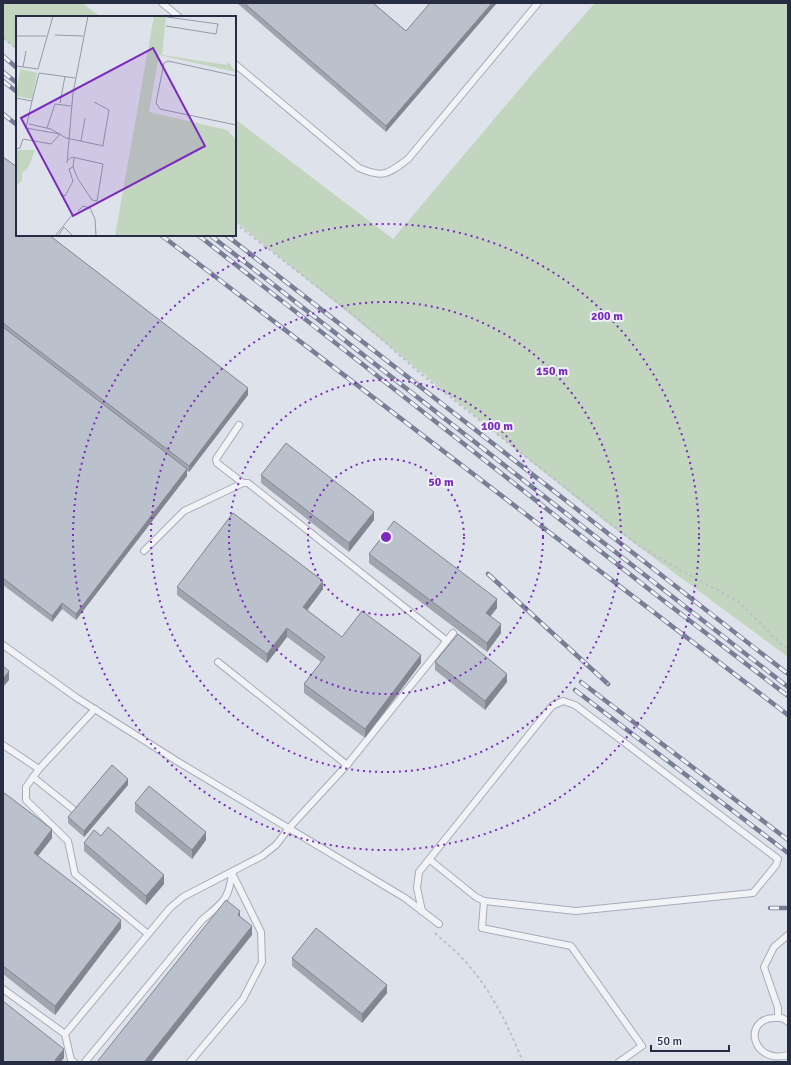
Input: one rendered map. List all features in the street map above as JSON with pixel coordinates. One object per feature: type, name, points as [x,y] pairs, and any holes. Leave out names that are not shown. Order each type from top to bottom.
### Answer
[{"type":"lane","points":[[162,3],[178,16]]},
{"type":"lane","points":[[236,65],[359,168],[376,175],[391,172],[408,159],[538,3]]},
{"type":"lane","points":[[239,424],[216,459],[217,463],[243,483],[251,485],[447,641]]},
{"type":"lane","points":[[144,551],[160,533],[184,511],[243,483]]},
{"type":"lane","points":[[65,1034],[170,908],[183,897],[232,873],[262,856],[276,845],[288,828],[347,765],[453,633]]},
{"type":"lane","points":[[3,644],[95,710],[180,763],[405,898],[439,924]]},
{"type":"lane","points":[[218,662],[347,765]]},
{"type":"lane","points":[[422,911],[417,888],[419,872],[552,706],[563,701],[575,705],[778,859],[776,865],[753,893],[576,912],[484,900],[476,897],[430,860]]},
{"type":"lane","points":[[95,710],[39,769],[26,788],[26,800],[68,841],[75,874],[148,934]]},
{"type":"lane","points":[[3,745],[39,769]]},
{"type":"lane","points":[[34,777],[74,810]]},
{"type":"lane","points":[[85,1062],[202,920],[222,903],[230,891],[232,873]]},
{"type":"lane","points":[[190,1062],[243,999],[262,962],[261,932],[232,873]]},
{"type":"lane","points":[[484,900],[482,928],[571,946],[642,1046],[619,1062]]},
{"type":"lane","points":[[778,1018],[778,1008],[764,967],[774,947],[788,935]]},
{"type":"lane","points":[[3,989],[65,1034],[71,1060],[74,1062]]},
{"type":"lane","points":[[788,1022],[784,1019],[769,1018],[760,1024],[754,1036],[756,1049],[766,1058],[779,1061],[788,1055]]},
{"type":"path","points":[[3,38],[16,48]]},
{"type":"path","points":[[236,225],[355,316],[421,374],[638,545],[678,569],[738,601],[781,644],[788,648]]},
{"type":"path","points":[[435,933],[460,955],[487,990],[511,1031],[523,1062]]},
{"type":"green space","points":[[3,3],[82,3],[100,16],[16,16],[16,48],[3,38]]},
{"type":"green space","points":[[595,3],[788,3],[788,657],[607,523],[236,222],[236,120],[393,239],[533,73]]},
{"type":"building","points":[[244,3],[373,3],[406,31],[430,3],[492,3],[386,126]]},
{"type":"building","points":[[3,157],[16,166],[16,236],[50,236],[248,388],[189,466],[3,323]]},
{"type":"building","points":[[3,327],[187,469],[76,614],[62,603],[52,616],[3,578]]},
{"type":"building","points":[[286,443],[374,512],[349,543],[261,475]]},
{"type":"building","points":[[233,513],[323,581],[303,607],[342,637],[362,611],[421,655],[365,729],[304,684],[325,657],[287,628],[267,654],[177,587]]},
{"type":"building","points":[[394,521],[497,599],[486,613],[501,624],[487,643],[369,554]]},
{"type":"building","points":[[458,634],[507,674],[485,701],[435,662]]},
{"type":"building","points":[[3,666],[9,671],[3,679]]},
{"type":"building","points":[[112,765],[128,779],[84,831],[68,817]]},
{"type":"building","points":[[149,786],[206,832],[192,850],[135,803]]},
{"type":"building","points":[[3,792],[52,829],[34,853],[121,920],[55,1006],[3,966]]},
{"type":"building","points":[[108,827],[164,875],[146,896],[84,843],[94,830],[101,836]]},
{"type":"building","points":[[226,900],[240,911],[238,915],[252,926],[144,1062],[97,1062]]},
{"type":"building","points":[[316,928],[387,985],[362,1014],[292,958]]},
{"type":"building","points":[[3,1001],[64,1049],[55,1060],[58,1062],[3,1062]]},
{"type":"railway","points":[[3,56],[16,67]]},
{"type":"railway","points":[[3,72],[16,82]]},
{"type":"railway","points":[[3,81],[16,91]]},
{"type":"railway","points":[[3,114],[16,124]]},
{"type":"railway","points":[[162,236],[788,715]]},
{"type":"railway","points":[[199,236],[655,594],[788,696]]},
{"type":"railway","points":[[211,236],[788,687]]},
{"type":"railway","points":[[227,236],[788,674]]},
{"type":"railway","points":[[488,574],[608,684]]},
{"type":"railway","points":[[581,682],[788,840]]},
{"type":"railway","points":[[575,690],[788,853]]},
{"type":"railway","points":[[770,908],[788,908]]}]
